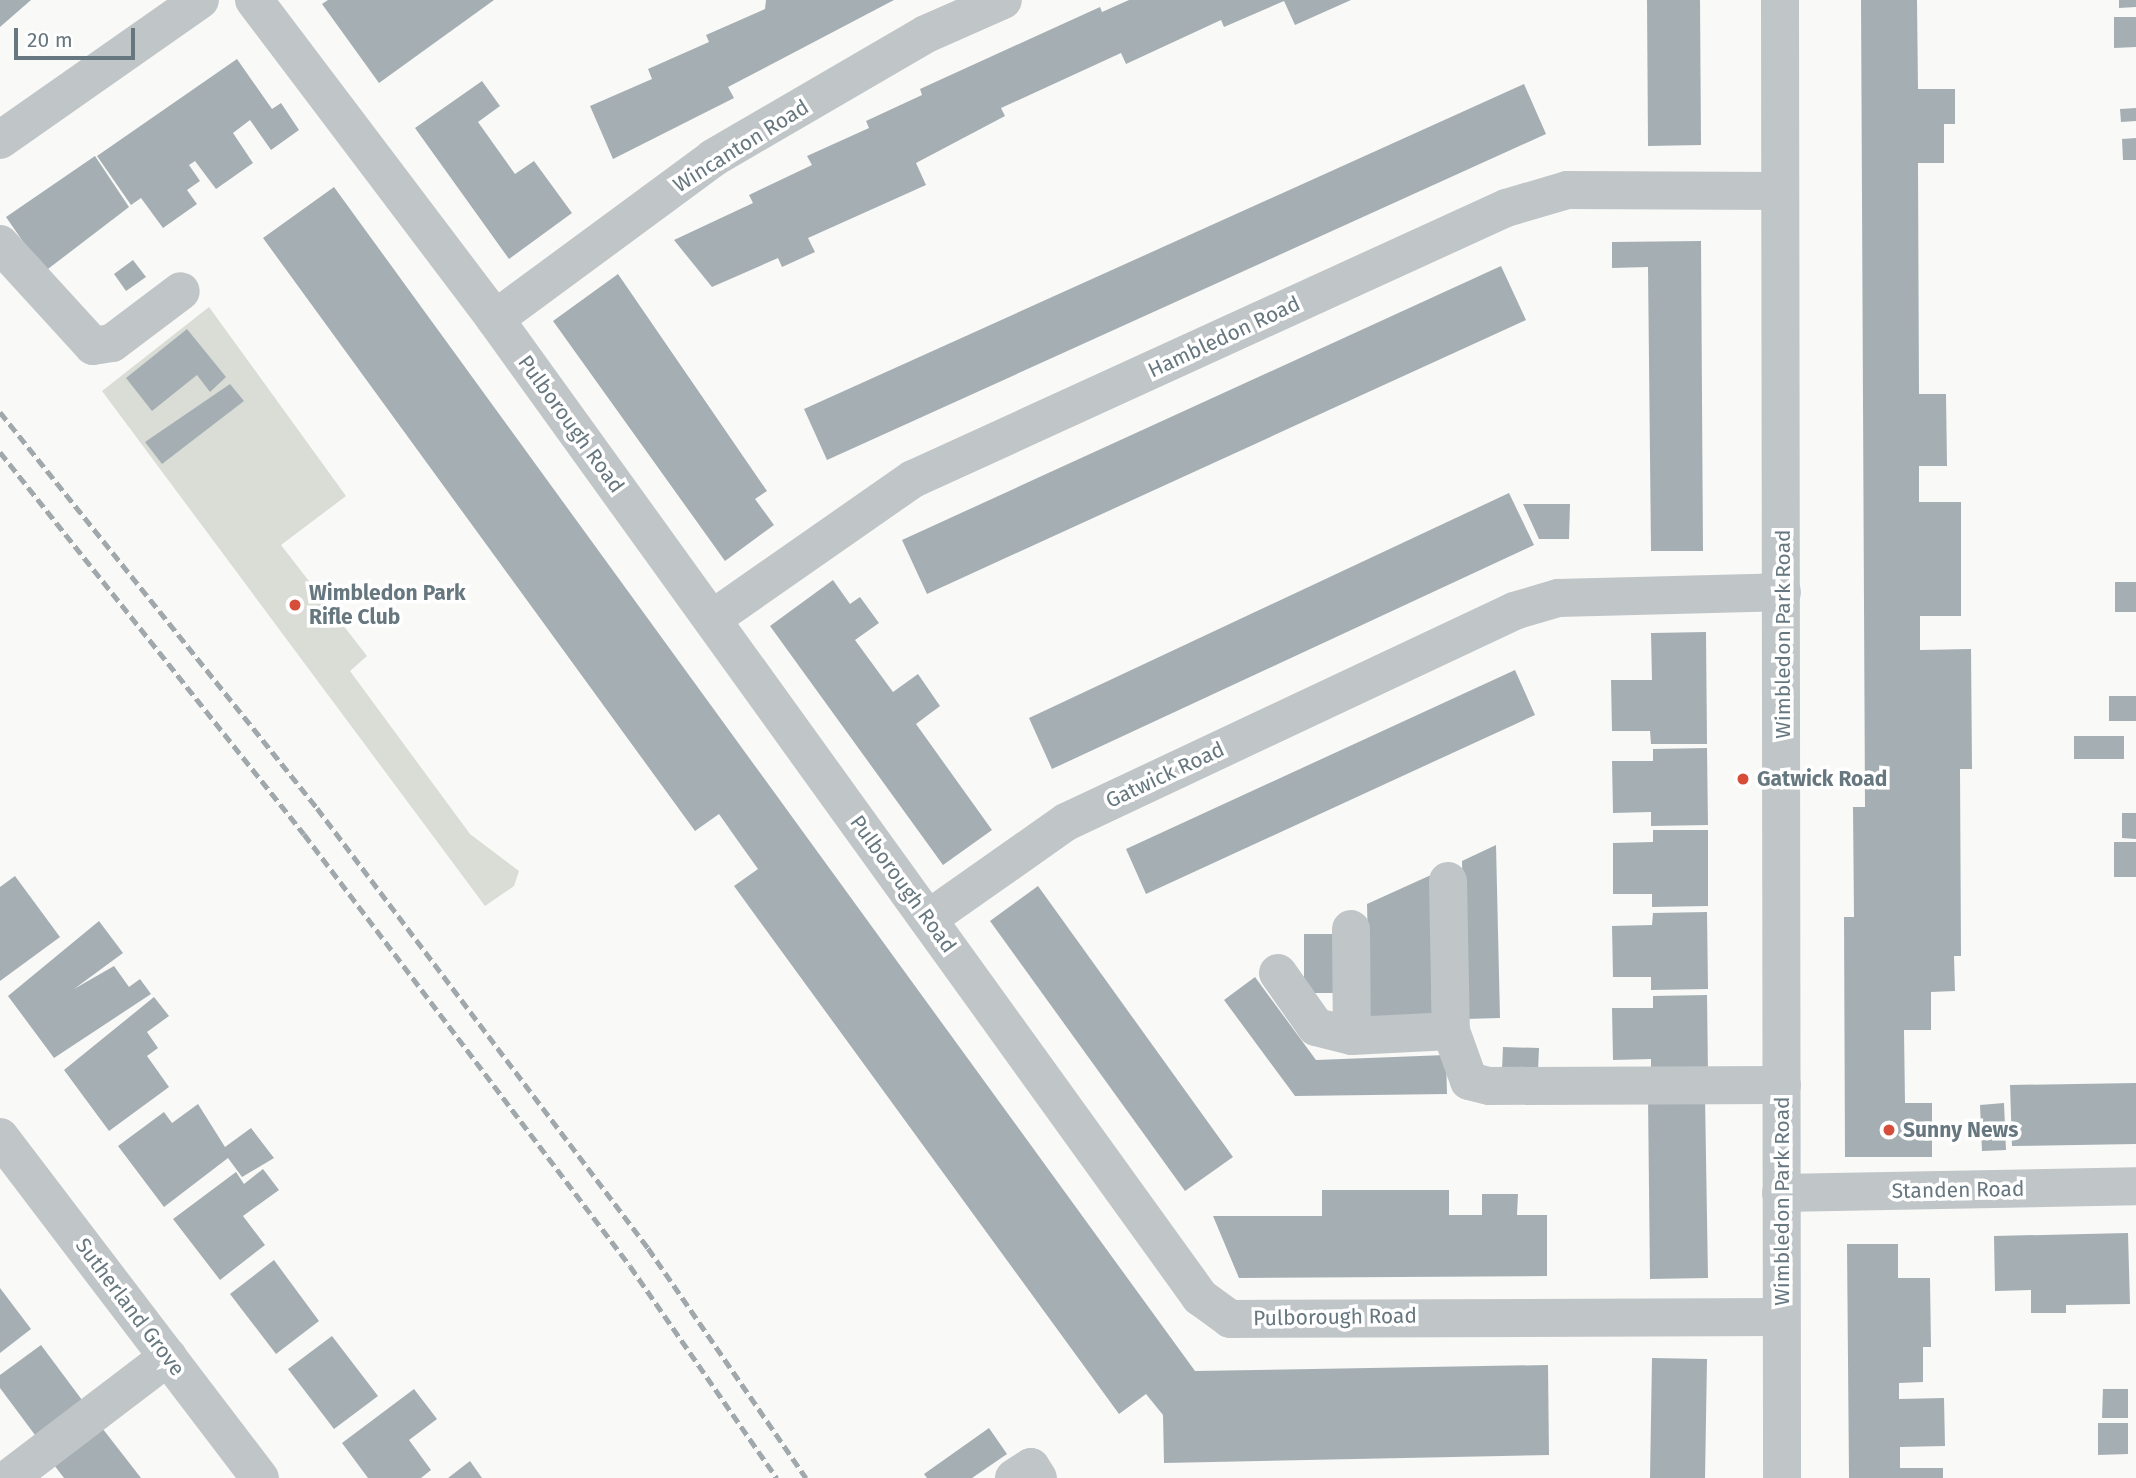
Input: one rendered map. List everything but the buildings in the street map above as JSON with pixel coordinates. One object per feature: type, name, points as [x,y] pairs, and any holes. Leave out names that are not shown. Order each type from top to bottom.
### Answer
[{"type":"street","points":[[0,140],[200,0]]},
{"type":"street","name":"Pulborough Road","points":[[254,0],[495,319],[1200,1297],[1230,1319],[1781,1317]]},
{"type":"street","name":"Wincanton Road","points":[[495,319],[713,158],[926,34],[1003,0]]},
{"type":"street","name":"Wimbledon Park Road","points":[[1780,0],[1783,592],[1782,1478]]},
{"type":"street","name":"Hambledon Road","points":[[712,619],[913,479],[1506,208],[1567,190],[1780,191]]},
{"type":"street","points":[[0,244],[93,346],[112,343],[181,291]]},
{"type":"street","name":"Gatwick Road","points":[[928,919],[1066,822],[1514,611],[1558,598],[1783,592]]},
{"type":"street","points":[[1448,881],[1451,1031],[1469,1081],[1489,1086],[1782,1085]]},
{"type":"street","points":[[1351,929],[1352,1036]]},
{"type":"street","points":[[1278,973],[1316,1027],[1352,1036],[1451,1031]]},
{"type":"street","name":"Sutherland Grove","points":[[0,1137],[260,1478]]},
{"type":"street","name":"Standen Road","points":[[1781,1193],[2136,1186]]},
{"type":"street","points":[[9,1478],[168,1356]]},
{"type":"street","points":[[1014,1478],[1031,1467],[1038,1478]]},
{"type":"shaded area","name":"Wimbledon Park Rifle Club","points":[[209,307],[346,496],[281,545],[367,656],[350,671],[470,834],[519,871],[514,886],[485,906],[102,391]]},
{"type":"railway","points":[[0,412],[317,808],[648,1248],[806,1478]]},
{"type":"railway","points":[[0,452],[304,834],[630,1266],[777,1478]]},
{"type":"place","name":"Wimbledon Park Rifle Club","points":[[295,605]]},
{"type":"place","name":"Gatwick Road","points":[[1743,779]]},
{"type":"place","name":"Sunny News","points":[[1889,1130]]}]
